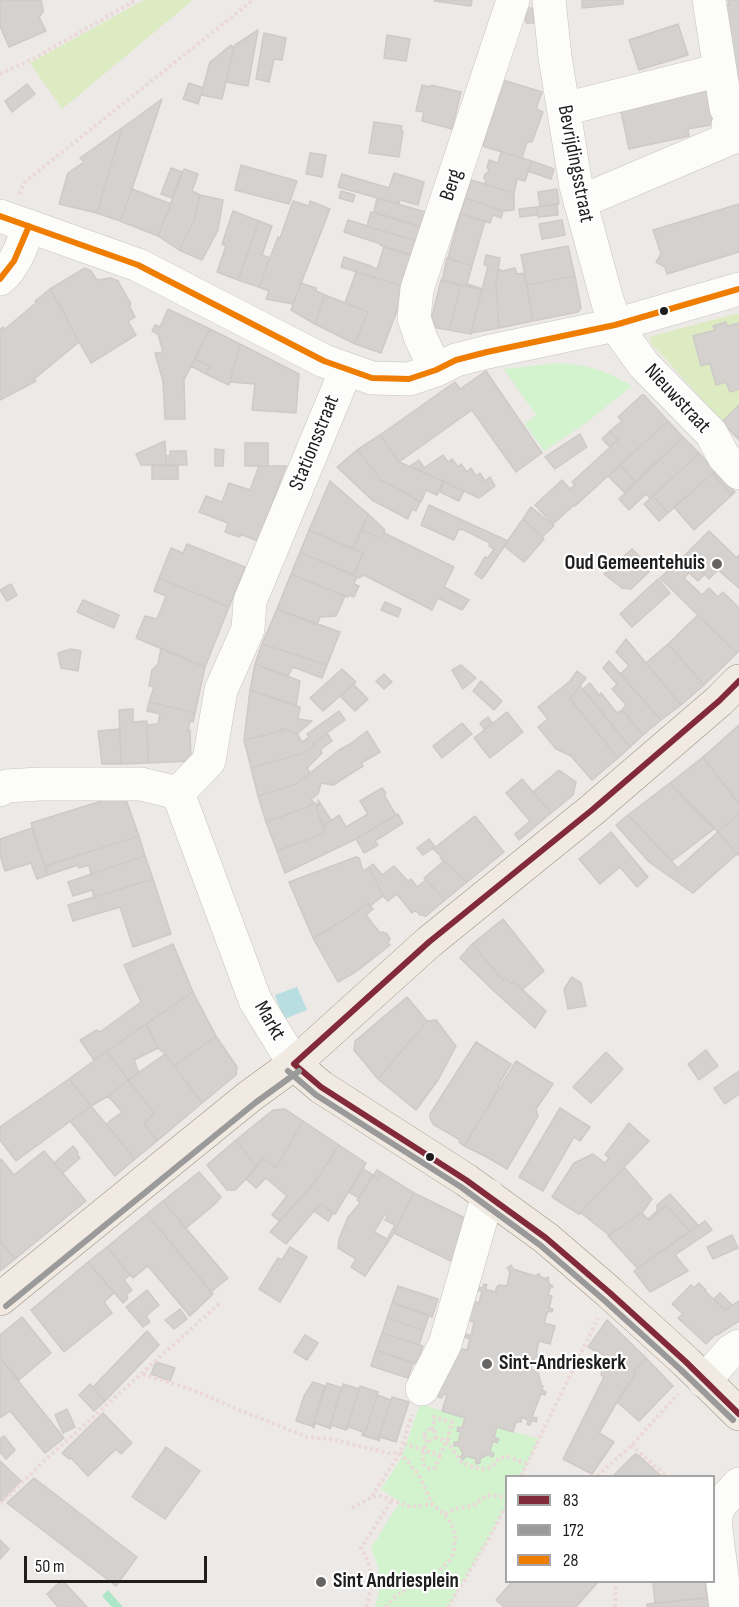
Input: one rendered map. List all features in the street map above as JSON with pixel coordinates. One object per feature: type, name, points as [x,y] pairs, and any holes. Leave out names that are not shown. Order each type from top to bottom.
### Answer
[{"type":"main road","points":[[0,1299],[250,1096],[294,1064],[429,942],[592,810],[719,701],[739,681]]},
{"type":"main road","name":"Markt","points":[[294,1064],[321,1087],[488,1196],[546,1238],[610,1293],[739,1414]]},
{"type":"street","name":"Berg","points":[[436,370],[414,318],[417,289],[513,0]]},
{"type":"street","name":"Bevrijdingsstraat","points":[[549,0],[555,57],[576,186],[615,325]]},
{"type":"street","points":[[580,202],[730,138],[713,1]]},
{"type":"street","points":[[564,109],[720,70]]},
{"type":"street","points":[[0,279],[15,258],[13,220]]},
{"type":"street","name":"Stationsstraat","points":[[13,220],[138,265],[324,361],[346,369],[250,601],[248,629],[221,690],[208,761],[178,793]]},
{"type":"street","points":[[346,369],[372,378],[408,379],[436,370],[456,360],[615,325],[739,289]]},
{"type":"street","name":"Nieuwstraat","points":[[615,325],[644,365],[711,433],[724,457],[739,473]]},
{"type":"street","points":[[0,790],[7,786],[40,784],[141,784],[178,793]]},
{"type":"street","name":"Markt","points":[[178,793],[255,1000],[294,1064]]},
{"type":"street","points":[[424,1402],[444,1344],[488,1196]]},
{"type":"street","points":[[701,1377],[739,1346]]},
{"type":"street","points":[[726,1607],[715,1522],[718,1507],[739,1484]]},
{"type":"path","points":[[0,74],[35,58],[136,0]]},
{"type":"path","points":[[13,220],[20,190],[31,177],[253,0]]},
{"type":"path","points":[[522,1475],[610,1293]]},
{"type":"path","points":[[0,1504],[43,1462],[220,1303]]},
{"type":"path","points":[[143,1374],[198,1392],[307,1437],[330,1439],[388,1453],[400,1453],[419,1475],[432,1504],[445,1514],[456,1534],[453,1555],[436,1573],[391,1599],[386,1607]]},
{"type":"path","points":[[598,1475],[701,1377]]},
{"type":"path","points":[[424,1402],[435,1418],[452,1422],[437,1466],[429,1469],[422,1463],[427,1440],[424,1436],[428,1430],[432,1430]]},
{"type":"path","points":[[432,1430],[435,1418]]},
{"type":"path","points":[[432,1430],[436,1433],[435,1437]]},
{"type":"path","points":[[435,1437],[447,1441],[462,1463],[473,1467],[492,1467],[499,1458],[509,1457],[527,1464]]},
{"type":"path","points":[[427,1440],[433,1440],[435,1437]]},
{"type":"path","points":[[372,1497],[404,1444],[440,1455]]},
{"type":"path","points":[[631,1445],[665,1475]]},
{"type":"path","points":[[445,1514],[458,1508],[473,1506],[487,1495],[505,1497]]},
{"type":"path","points":[[352,1508],[372,1497],[381,1496],[411,1507],[432,1504]]},
{"type":"path","points":[[366,1607],[372,1577],[367,1557],[361,1548],[392,1500]]},
{"type":"path","points":[[448,1607],[505,1510]]},
{"type":"path","points":[[615,1607],[616,1583]]},
{"type":"green space","points":[[144,0],[193,0],[62,109],[30,63]]},
{"type":"green space","points":[[739,313],[739,405],[722,422],[652,345],[649,338]]},
{"type":"green space","points":[[557,363],[596,369],[632,386],[587,422],[544,451],[525,424],[536,415],[504,369]]},
{"type":"green space","points":[[420,1404],[465,1418],[462,1428],[458,1427],[457,1430],[461,1432],[458,1442],[454,1442],[454,1446],[459,1446],[463,1454],[460,1458],[463,1460],[466,1456],[480,1463],[480,1459],[488,1454],[492,1457],[494,1454],[490,1451],[493,1441],[497,1443],[499,1439],[494,1437],[497,1427],[539,1439],[521,1475],[505,1475],[505,1508],[448,1607],[375,1607],[380,1577],[371,1548],[400,1502],[381,1489],[401,1459]]},
{"type":"green space","points":[[108,1590],[123,1607],[112,1607],[102,1596]]},
{"type":"water","points":[[297,987],[307,1010],[284,1019],[275,995]]},
{"type":"building","points":[[0,0],[41,0],[43,12],[39,17],[46,31],[9,47],[0,26]]},
{"type":"building","points":[[435,0],[472,0],[471,6]]},
{"type":"building","points":[[582,0],[623,0],[623,4],[582,8]]},
{"type":"building","points":[[728,0],[739,0],[739,121],[726,6],[729,5]]},
{"type":"building","points":[[525,8],[533,8],[534,23],[526,23]]},
{"type":"building","points":[[678,24],[688,55],[639,70],[629,40]]},
{"type":"building","points":[[258,30],[248,86],[226,82],[235,45]]},
{"type":"building","points":[[264,33],[286,38],[282,60],[274,59],[269,82],[256,79]]},
{"type":"building","points":[[387,35],[410,39],[406,61],[384,58]]},
{"type":"building","points":[[231,45],[234,48],[222,99],[201,95],[210,62]]},
{"type":"building","points":[[503,80],[542,92],[536,109],[543,112],[532,142],[527,142],[522,158],[482,146]]},
{"type":"building","points":[[189,83],[203,88],[198,104],[183,99]]},
{"type":"building","points":[[27,84],[35,94],[12,112],[5,101]]},
{"type":"building","points":[[422,85],[461,92],[452,129],[422,121],[424,112],[416,111]]},
{"type":"building","points":[[707,87],[739,120],[688,129],[689,136],[629,149],[619,102]]},
{"type":"building","points":[[162,99],[120,221],[97,213],[122,128]]},
{"type":"building","points":[[374,122],[402,126],[399,157],[369,153]]},
{"type":"building","points":[[122,128],[97,213],[59,204],[68,173],[84,162],[80,158]]},
{"type":"building","points":[[501,152],[532,161],[525,181],[517,179],[514,193],[484,184],[485,174],[489,169],[487,168],[489,160],[498,163]]},
{"type":"building","points":[[310,153],[326,155],[322,177],[306,174]]},
{"type":"building","points":[[532,161],[554,169],[551,179],[528,171]]},
{"type":"building","points":[[241,165],[297,181],[289,204],[235,190]]},
{"type":"building","points":[[171,168],[182,172],[172,198],[161,194]]},
{"type":"building","points":[[184,169],[198,174],[192,191],[200,195],[194,221],[179,250],[158,236]]},
{"type":"building","points":[[394,173],[424,182],[418,205],[400,200],[399,204],[338,187],[342,174],[389,188]]},
{"type":"building","points":[[471,180],[514,193],[514,210],[503,211],[465,198]]},
{"type":"building","points":[[132,189],[171,204],[158,236],[120,221]]},
{"type":"building","points":[[557,189],[559,204],[540,206],[538,192]]},
{"type":"building","points":[[341,191],[355,195],[353,202],[339,198]]},
{"type":"building","points":[[200,195],[223,200],[218,230],[202,260],[179,250],[194,221]]},
{"type":"building","points":[[377,198],[429,213],[424,228],[374,212]]},
{"type":"building","points":[[465,198],[503,211],[501,218],[493,215],[490,223],[460,214]]},
{"type":"building","points":[[293,201],[309,206],[310,201],[330,209],[293,304],[266,299],[269,291],[259,287]]},
{"type":"building","points":[[739,204],[739,252],[667,274],[665,267],[656,262],[661,254],[653,230]]},
{"type":"building","points":[[557,205],[558,215],[538,217],[536,207]]},
{"type":"building","points":[[536,207],[537,215],[520,217],[519,209]]},
{"type":"building","points":[[233,211],[259,221],[238,280],[217,272],[226,246],[222,244]]},
{"type":"building","points":[[371,212],[424,228],[419,242],[367,226]]},
{"type":"building","points":[[460,214],[485,221],[472,266],[448,258]]},
{"type":"building","points":[[348,220],[419,242],[415,256],[344,232]]},
{"type":"building","points":[[562,220],[565,235],[542,239],[539,224]]},
{"type":"building","points":[[259,221],[272,226],[262,255],[270,258],[259,287],[238,280]]},
{"type":"building","points":[[568,246],[575,276],[527,285],[521,255]]},
{"type":"building","points":[[384,247],[415,256],[406,287],[341,267],[344,257],[377,269]]},
{"type":"building","points":[[486,255],[500,258],[496,284],[499,328],[471,333],[488,266],[484,265]]},
{"type":"building","points":[[447,258],[472,266],[467,284],[483,289],[442,281]]},
{"type":"building","points":[[85,268],[91,271],[97,280],[111,278],[118,281],[131,304],[129,305],[135,317],[128,321],[136,335],[91,363],[50,289]]},
{"type":"building","points":[[515,268],[517,274],[524,273],[533,321],[499,328],[496,284],[499,269],[502,271]]},
{"type":"building","points":[[356,272],[406,287],[381,353],[355,344],[368,312],[345,303]]},
{"type":"building","points":[[575,276],[581,308],[578,312],[533,321],[527,285]]},
{"type":"building","points":[[441,280],[461,285],[449,330],[437,328],[431,320]]},
{"type":"building","points":[[301,283],[316,288],[316,291],[325,295],[315,324],[291,310]]},
{"type":"building","points":[[461,285],[482,290],[471,334],[449,330]]},
{"type":"building","points":[[50,289],[79,342],[34,379],[36,381],[0,400],[0,330],[3,327],[5,329]]},
{"type":"building","points":[[325,295],[368,312],[355,344],[315,324]]},
{"type":"building","points":[[168,309],[210,329],[184,380],[185,419],[165,419],[163,381],[155,353],[163,352],[158,334],[152,331],[155,325],[160,327]]},
{"type":"building","points":[[726,322],[727,326],[739,323],[739,389],[730,392],[726,382],[716,385],[710,363],[701,366],[693,336],[715,330],[713,326]]},
{"type":"building","points":[[210,329],[240,344],[229,385],[206,374],[210,366],[195,359]]},
{"type":"building","points":[[240,344],[299,374],[296,413],[252,410],[255,384],[230,382]]},
{"type":"building","points":[[195,359],[210,366],[206,374],[191,366]]},
{"type":"building","points":[[486,371],[542,453],[516,472],[472,410],[399,462],[380,435],[455,382],[460,389]]},
{"type":"building","points":[[642,395],[668,421],[553,524],[535,505],[562,480],[570,489],[575,485],[572,482],[618,440],[610,431],[622,421],[618,417]]},
{"type":"building","points":[[739,405],[739,440],[722,422]]},
{"type":"building","points":[[668,421],[683,437],[635,482],[620,465]]},
{"type":"building","points":[[610,431],[618,440],[610,447],[602,439]]},
{"type":"building","points":[[580,434],[587,447],[555,469],[545,457]]},
{"type":"building","points":[[380,435],[399,462],[443,481],[437,495],[426,490],[421,502],[379,480],[380,478],[357,450]]},
{"type":"building","points":[[683,437],[699,453],[653,496],[650,498],[646,494],[629,510],[619,499]]},
{"type":"building","points":[[165,441],[166,465],[141,465],[136,454]]},
{"type":"building","points":[[245,443],[268,443],[268,466],[245,466]]},
{"type":"building","points":[[215,449],[224,450],[223,466],[215,466]]},
{"type":"building","points":[[357,450],[380,478],[379,480],[420,502],[416,511],[412,509],[408,519],[372,500],[337,467]]},
{"type":"building","points":[[170,451],[186,451],[187,465],[166,465],[166,456],[170,456]]},
{"type":"building","points":[[699,453],[715,471],[668,513],[653,496]]},
{"type":"building","points":[[443,455],[448,462],[452,459],[458,467],[461,464],[467,472],[471,468],[476,476],[480,473],[485,481],[490,477],[495,486],[479,498],[410,466],[419,460],[424,468]]},
{"type":"building","points":[[620,465],[635,482],[625,493],[608,476]]},
{"type":"building","points":[[152,466],[178,466],[178,479],[152,479]]},
{"type":"building","points":[[259,466],[286,466],[258,541],[240,534],[240,537],[225,532],[228,523],[199,512],[206,496],[222,502],[229,483],[250,490]]},
{"type":"building","points":[[715,471],[713,474],[731,494],[735,492],[694,530],[674,507]]},
{"type":"building","points":[[715,472],[734,491],[731,494],[713,474]]},
{"type":"building","points":[[330,481],[368,514],[353,549],[309,530]]},
{"type":"building","points":[[444,482],[464,491],[459,501],[440,492]]},
{"type":"building","points":[[653,496],[668,513],[659,521],[644,504]]},
{"type":"building","points":[[429,505],[508,541],[482,579],[475,574],[485,557],[488,558],[494,549],[489,546],[490,543],[459,529],[454,540],[421,525]]},
{"type":"building","points":[[531,507],[554,526],[542,537],[523,519]]},
{"type":"building","points":[[368,514],[385,530],[381,539],[362,530]]},
{"type":"building","points":[[523,519],[544,539],[524,562],[504,546]]},
{"type":"building","points":[[309,530],[363,553],[354,575],[300,552]]},
{"type":"building","points":[[362,530],[381,539],[384,533],[454,567],[444,587],[469,600],[462,610],[438,598],[432,610],[364,575],[359,578],[354,576],[363,553],[353,549]]},
{"type":"building","name":"Oud Gemeentehuis","points":[[709,531],[737,558],[739,555],[739,588],[718,570],[709,579],[685,555]]},
{"type":"building","points":[[187,544],[245,567],[229,607],[159,578],[171,548],[183,553]]},
{"type":"building","points":[[632,549],[652,569],[631,589],[622,588],[604,574]]},
{"type":"building","points":[[300,552],[357,577],[354,584],[359,586],[354,597],[349,595],[348,597],[291,574]]},
{"type":"building","points":[[685,555],[705,574],[698,581],[689,573],[684,578],[702,595],[709,588],[718,597],[723,592],[739,608],[739,651],[737,653],[660,578]]},
{"type":"building","points":[[291,574],[345,596],[336,616],[320,617],[317,625],[277,609]]},
{"type":"building","points":[[159,578],[229,607],[205,667],[136,638],[145,616],[157,619],[166,596],[154,591]]},
{"type":"building","points":[[658,579],[670,593],[632,627],[620,614]]},
{"type":"building","points":[[11,584],[17,595],[7,601],[0,590]]},
{"type":"building","points":[[83,600],[119,615],[114,628],[77,612]]},
{"type":"building","points":[[385,602],[401,609],[398,617],[381,610]]},
{"type":"building","points":[[277,609],[340,632],[327,665],[262,644]]},
{"type":"building","points":[[698,615],[737,653],[704,685],[668,644]]},
{"type":"building","points":[[626,639],[681,705],[661,720],[620,674],[629,666],[616,652]]},
{"type":"building","points":[[262,644],[327,665],[322,678],[293,667],[288,676],[255,664]]},
{"type":"building","points":[[668,644],[704,685],[681,705],[646,663]]},
{"type":"building","points":[[161,648],[205,667],[195,713],[149,702],[154,687],[149,686],[152,670],[158,664]]},
{"type":"building","points":[[71,649],[81,651],[78,671],[61,668],[58,653]]},
{"type":"building","points":[[609,661],[661,720],[643,735],[622,710],[626,705],[612,689],[617,684],[603,668]]},
{"type":"building","points":[[255,664],[300,681],[296,706],[250,690]]},
{"type":"building","points":[[461,665],[476,678],[463,689],[452,670]]},
{"type":"building","points":[[342,669],[356,682],[323,711],[310,698]]},
{"type":"building","points":[[577,671],[586,678],[570,699],[618,758],[592,780],[571,756],[556,749],[538,727],[548,719],[538,707],[570,681]]},
{"type":"building","points":[[384,674],[392,682],[384,689],[376,681]]},
{"type":"building","points":[[481,681],[502,701],[494,710],[473,691]]},
{"type":"building","points":[[590,683],[617,713],[622,710],[643,735],[630,747],[583,689]]},
{"type":"building","points":[[353,684],[368,699],[355,711],[340,696]]},
{"type":"building","points":[[580,686],[630,747],[618,758],[570,699]]},
{"type":"building","points":[[250,690],[300,707],[298,719],[312,721],[297,734],[281,728],[282,731],[244,740]]},
{"type":"building","points":[[149,702],[195,713],[188,730],[190,730],[191,761],[148,763],[147,725],[158,724],[160,714],[147,711]]},
{"type":"building","points":[[133,709],[133,722],[147,721],[148,763],[121,764],[119,710]]},
{"type":"building","points":[[339,711],[345,720],[313,743],[315,745],[304,753],[251,768],[244,740],[282,731],[281,728],[297,734],[302,742],[309,737],[307,734]]},
{"type":"building","points":[[507,712],[523,732],[490,758],[474,738]]},
{"type":"building","points":[[488,717],[492,723],[484,729],[480,723]]},
{"type":"building","points":[[462,723],[472,734],[442,758],[433,746]]},
{"type":"building","points":[[739,725],[739,804],[703,757]]},
{"type":"building","points":[[120,729],[121,764],[102,764],[98,731]]},
{"type":"building","points":[[367,731],[380,752],[361,763],[363,766],[333,785],[321,783],[318,794],[311,799],[314,803],[266,822],[258,796],[296,784]]},
{"type":"building","points":[[327,733],[332,741],[320,750],[322,753],[307,768],[310,773],[296,784],[258,796],[251,768],[304,753]]},
{"type":"building","points":[[703,757],[739,804],[739,813],[718,832],[670,783]]},
{"type":"building","points":[[559,770],[576,782],[573,795],[551,813],[533,792]]},
{"type":"building","points":[[522,779],[551,813],[519,840],[515,834],[530,821],[506,793]]},
{"type":"building","points":[[670,783],[714,829],[672,861],[628,815]]},
{"type":"building","points":[[382,788],[396,815],[356,839],[285,873],[277,851],[325,833],[323,826],[339,815],[346,827],[368,814],[360,801]]},
{"type":"building","points":[[124,794],[139,836],[45,866],[31,823]]},
{"type":"building","points":[[318,800],[331,820],[323,826],[316,807],[319,805]]},
{"type":"building","points":[[314,803],[319,805],[316,807],[325,833],[277,851],[266,822]]},
{"type":"building","points":[[739,813],[739,856],[718,832]]},
{"type":"building","points":[[398,814],[403,823],[375,841],[378,845],[364,853],[356,839]]},
{"type":"building","points":[[628,815],[678,868],[718,832],[737,854],[693,893],[649,862],[616,825]]},
{"type":"building","points":[[475,816],[504,852],[467,882],[433,849]]},
{"type":"building","points":[[32,828],[48,875],[37,879],[31,863],[5,871],[0,855],[0,839]]},
{"type":"building","points":[[611,832],[648,877],[637,887],[620,867],[600,884],[579,859]]},
{"type":"building","points":[[139,836],[145,856],[91,874],[89,865],[79,868],[78,865],[48,875],[45,866]]},
{"type":"building","points":[[429,839],[435,847],[423,855],[417,848]]},
{"type":"building","points":[[145,856],[153,879],[94,897],[92,890],[73,896],[68,882]]},
{"type":"building","points":[[356,857],[359,858],[363,871],[369,867],[383,896],[370,906],[368,903],[313,938],[289,882]]},
{"type":"building","points":[[444,861],[467,882],[445,900],[424,878]]},
{"type":"building","points":[[373,864],[382,875],[394,866],[408,881],[411,879],[417,887],[426,880],[445,900],[426,916],[420,915],[415,910],[412,913],[397,894],[388,901],[383,896],[369,867]]},
{"type":"building","points":[[153,879],[171,934],[133,947],[120,907],[73,921],[68,905]]},
{"type":"building","points":[[368,903],[373,909],[366,915],[380,933],[387,934],[390,945],[357,971],[338,982],[313,938]]},
{"type":"building","points":[[503,919],[544,971],[522,990],[514,982],[512,984],[505,978],[503,980],[472,944]]},
{"type":"building","points":[[173,944],[193,992],[94,1060],[80,1040],[97,1030],[100,1032],[141,1002],[124,965]]},
{"type":"building","points":[[472,944],[503,980],[505,978],[512,984],[514,982],[546,1011],[535,1028],[460,958]]},
{"type":"building","points":[[572,977],[581,983],[586,1006],[568,1009],[564,989]]},
{"type":"building","points":[[193,992],[216,1036],[174,1066],[158,1048],[146,1024]]},
{"type":"building","points":[[407,997],[427,1021],[378,1079],[354,1050],[355,1041]]},
{"type":"building","points":[[436,1020],[456,1046],[438,1080],[416,1110],[378,1079],[427,1021]]},
{"type":"building","points":[[146,1024],[158,1048],[134,1060],[139,1073],[128,1080],[107,1051]]},
{"type":"building","points":[[216,1036],[237,1067],[236,1075],[202,1103],[174,1066]]},
{"type":"building","points":[[476,1042],[511,1064],[498,1086],[500,1087],[464,1146],[459,1142],[460,1140],[433,1124],[430,1114]]},
{"type":"building","points":[[706,1050],[718,1066],[699,1080],[688,1064]]},
{"type":"building","points":[[107,1051],[128,1080],[91,1106],[69,1079]]},
{"type":"building","points":[[606,1052],[623,1069],[591,1103],[573,1087]]},
{"type":"building","points":[[165,1054],[202,1103],[157,1141],[144,1124],[154,1113],[128,1080]]},
{"type":"building","points":[[516,1061],[553,1084],[536,1109],[538,1116],[507,1169],[464,1146]]},
{"type":"building","points":[[739,1071],[739,1094],[725,1104],[714,1088]]},
{"type":"building","points":[[69,1079],[91,1106],[16,1161],[0,1140],[0,1127]]},
{"type":"building","points":[[128,1080],[154,1113],[144,1124],[157,1141],[135,1159],[106,1124],[122,1112],[108,1096]]},
{"type":"building","points":[[91,1106],[135,1159],[115,1176],[70,1121]]},
{"type":"building","points":[[560,1108],[590,1127],[580,1141],[574,1137],[543,1191],[519,1177]]},
{"type":"building","points":[[285,1109],[303,1121],[276,1168],[263,1158],[256,1166],[236,1140],[273,1110]]},
{"type":"building","points":[[303,1121],[339,1145],[316,1181],[279,1221],[272,1215],[287,1196],[266,1178],[256,1188],[246,1179],[263,1158],[276,1168]]},
{"type":"building","points":[[629,1123],[649,1141],[579,1214],[552,1197],[574,1163],[593,1154],[605,1163],[609,1158],[605,1155]]},
{"type":"building","points":[[236,1140],[256,1166],[235,1190],[227,1190],[207,1165]]},
{"type":"building","points":[[339,1145],[366,1163],[335,1214],[320,1204],[286,1244],[270,1232],[316,1181]]},
{"type":"building","points":[[73,1146],[80,1158],[63,1173],[54,1163]]},
{"type":"building","points":[[44,1151],[86,1201],[15,1259],[0,1241],[0,1160],[14,1175]]},
{"type":"building","points":[[624,1167],[652,1199],[642,1213],[609,1235],[581,1213],[579,1214]]},
{"type":"building","points":[[363,1169],[373,1175],[359,1198],[349,1192]]},
{"type":"building","points":[[377,1170],[382,1173],[378,1180],[373,1176]]},
{"type":"building","points":[[199,1172],[221,1197],[186,1228],[163,1201]]},
{"type":"building","points":[[382,1173],[414,1193],[394,1233],[365,1276],[351,1267],[356,1259],[338,1248],[339,1239],[348,1217],[360,1203],[357,1200],[373,1176],[378,1180]],"holes":[[[385,1214],[388,1215],[385,1220],[395,1225],[387,1239],[374,1232]]]},
{"type":"building","points":[[414,1193],[471,1221],[457,1264],[394,1233]]},
{"type":"building","points":[[670,1194],[698,1225],[690,1231],[666,1205],[650,1221],[648,1219],[657,1211],[657,1205]]},
{"type":"building","points":[[163,1201],[228,1278],[211,1292],[147,1214]]},
{"type":"building","points":[[320,1204],[333,1213],[328,1221],[314,1211]]},
{"type":"building","points":[[666,1205],[690,1231],[637,1268],[608,1236],[642,1213],[650,1221]]},
{"type":"building","points":[[147,1214],[213,1294],[190,1316],[148,1266],[133,1278],[107,1247]]},
{"type":"building","points":[[705,1221],[712,1230],[675,1255],[688,1271],[650,1292],[634,1271]]},
{"type":"building","points":[[732,1235],[738,1248],[713,1259],[707,1247]]},
{"type":"building","points":[[0,1241],[15,1259],[0,1271]]},
{"type":"building","points":[[107,1247],[130,1275],[124,1280],[132,1290],[126,1295],[128,1298],[123,1303],[88,1262]]},
{"type":"building","points":[[290,1247],[307,1257],[280,1302],[259,1289],[278,1258],[282,1260]]},
{"type":"building","points":[[88,1262],[114,1293],[104,1302],[112,1313],[64,1352],[31,1310]]},
{"type":"building","name":"Sint-Andrieskerk","points":[[511,1265],[513,1269],[549,1278],[550,1285],[553,1287],[548,1295],[552,1296],[549,1308],[553,1309],[552,1312],[548,1311],[544,1323],[555,1326],[550,1344],[539,1341],[536,1354],[541,1355],[540,1358],[535,1357],[531,1369],[538,1373],[540,1385],[543,1386],[542,1390],[546,1392],[545,1395],[541,1394],[532,1417],[537,1418],[536,1422],[532,1420],[530,1425],[527,1424],[528,1420],[522,1417],[521,1422],[516,1422],[513,1432],[497,1427],[494,1437],[499,1439],[497,1443],[493,1441],[490,1451],[494,1454],[492,1457],[488,1454],[476,1464],[476,1459],[466,1456],[463,1460],[460,1457],[463,1454],[459,1446],[454,1446],[461,1432],[457,1431],[458,1427],[462,1428],[465,1418],[442,1411],[447,1395],[443,1394],[442,1398],[438,1397],[439,1394],[435,1392],[435,1388],[440,1390],[446,1366],[459,1350],[467,1350],[470,1339],[465,1337],[466,1334],[471,1336],[474,1322],[462,1319],[468,1300],[479,1303],[482,1291],[477,1290],[478,1287],[483,1288],[484,1284],[487,1285],[485,1289],[496,1292],[499,1285],[507,1286],[510,1272],[507,1268]]},
{"type":"building","points":[[699,1283],[725,1310],[739,1301],[739,1321],[716,1334],[706,1344],[678,1318],[683,1314],[672,1304],[691,1285],[694,1288]]},
{"type":"building","points":[[398,1286],[438,1299],[432,1317],[392,1303]]},
{"type":"building","points":[[147,1290],[159,1305],[146,1316],[150,1322],[143,1327],[126,1307]]},
{"type":"building","points":[[720,1293],[732,1305],[725,1310],[714,1299]]},
{"type":"building","points":[[392,1303],[429,1315],[424,1330],[387,1318]]},
{"type":"building","points":[[180,1309],[187,1319],[174,1329],[165,1320]]},
{"type":"building","points":[[22,1317],[51,1353],[19,1380],[0,1358],[0,1335]]},
{"type":"building","points":[[387,1318],[424,1330],[419,1345],[382,1333]]},
{"type":"building","points":[[607,1320],[646,1358],[634,1371],[636,1373],[599,1433],[614,1442],[592,1474],[563,1459],[604,1377],[601,1375],[604,1355],[588,1347]]},
{"type":"building","points":[[147,1331],[159,1345],[105,1401],[93,1387]]},
{"type":"building","points":[[382,1333],[423,1346],[417,1364],[376,1350]]},
{"type":"building","points":[[305,1335],[318,1343],[307,1360],[294,1352]]},
{"type":"building","points":[[376,1350],[413,1363],[408,1378],[371,1366]]},
{"type":"building","points":[[0,1358],[64,1438],[45,1453],[10,1411],[0,1418]]},
{"type":"building","points":[[646,1358],[673,1386],[639,1421],[617,1402],[636,1373],[634,1371]]},
{"type":"building","points":[[156,1362],[175,1368],[170,1381],[151,1374]]},
{"type":"building","points":[[313,1382],[325,1386],[312,1426],[296,1421],[304,1396]]},
{"type":"building","points":[[327,1383],[342,1388],[329,1428],[315,1423],[314,1428],[312,1426]]},
{"type":"building","points":[[90,1384],[105,1401],[94,1411],[79,1395]]},
{"type":"building","points":[[343,1384],[359,1389],[346,1430],[332,1425],[330,1429],[329,1428]]},
{"type":"building","points":[[360,1386],[378,1392],[364,1436],[363,1432],[349,1427],[346,1430]]},
{"type":"building","points":[[377,1395],[391,1400],[378,1440],[364,1436]]},
{"type":"building","points":[[392,1397],[409,1402],[396,1442],[380,1437],[379,1441],[378,1440]]},
{"type":"building","points":[[67,1409],[75,1427],[63,1433],[55,1415]]},
{"type":"building","points":[[103,1413],[132,1443],[121,1454],[116,1449],[88,1476],[71,1458],[69,1459],[62,1453]]},
{"type":"building","points":[[4,1436],[15,1450],[6,1459],[0,1452],[0,1439]]},
{"type":"building","points":[[166,1447],[200,1471],[165,1519],[132,1497]]},
{"type":"building","points":[[635,1454],[660,1475],[614,1475]]},
{"type":"building","points":[[0,1461],[21,1481],[0,1503]]},
{"type":"building","points":[[34,1478],[137,1557],[116,1586],[7,1503]]},
{"type":"building","points":[[0,1540],[9,1549],[0,1559]]},
{"type":"building","points":[[62,1580],[87,1607],[58,1607],[47,1594]]},
{"type":"building","points":[[511,1583],[597,1583],[576,1607],[504,1607],[496,1600]]},
{"type":"building","points":[[653,1583],[705,1583],[707,1598],[655,1604]]},
{"type":"building","points":[[709,1597],[710,1607],[647,1607],[647,1604]]},
{"type":"transit line","name":"28","points":[[0,216],[138,265],[324,361],[372,378],[409,379],[456,360],[615,325],[739,289]]},
{"type":"transit line","name":"28","points":[[0,279],[14,261],[29,226]]},
{"type":"transit line","name":"83","points":[[294,1064],[429,942],[592,810],[719,701],[739,681]]},
{"type":"transit line","name":"83","points":[[294,1064],[321,1087],[466,1180],[546,1238],[686,1362],[739,1414]]},
{"type":"transit line","name":"172","points":[[288,1071],[316,1095],[461,1187],[540,1245],[604,1300],[733,1420]]},
{"type":"transit line","name":"172","points":[[6,1306],[255,1103],[299,1071]]},
{"type":"place","name":"Oud Gemeentehuis","points":[[717,564]]},
{"type":"place","name":"Sint-Andrieskerk","points":[[487,1364]]},
{"type":"place","name":"Sint Andriesplein","points":[[321,1582]]}]
